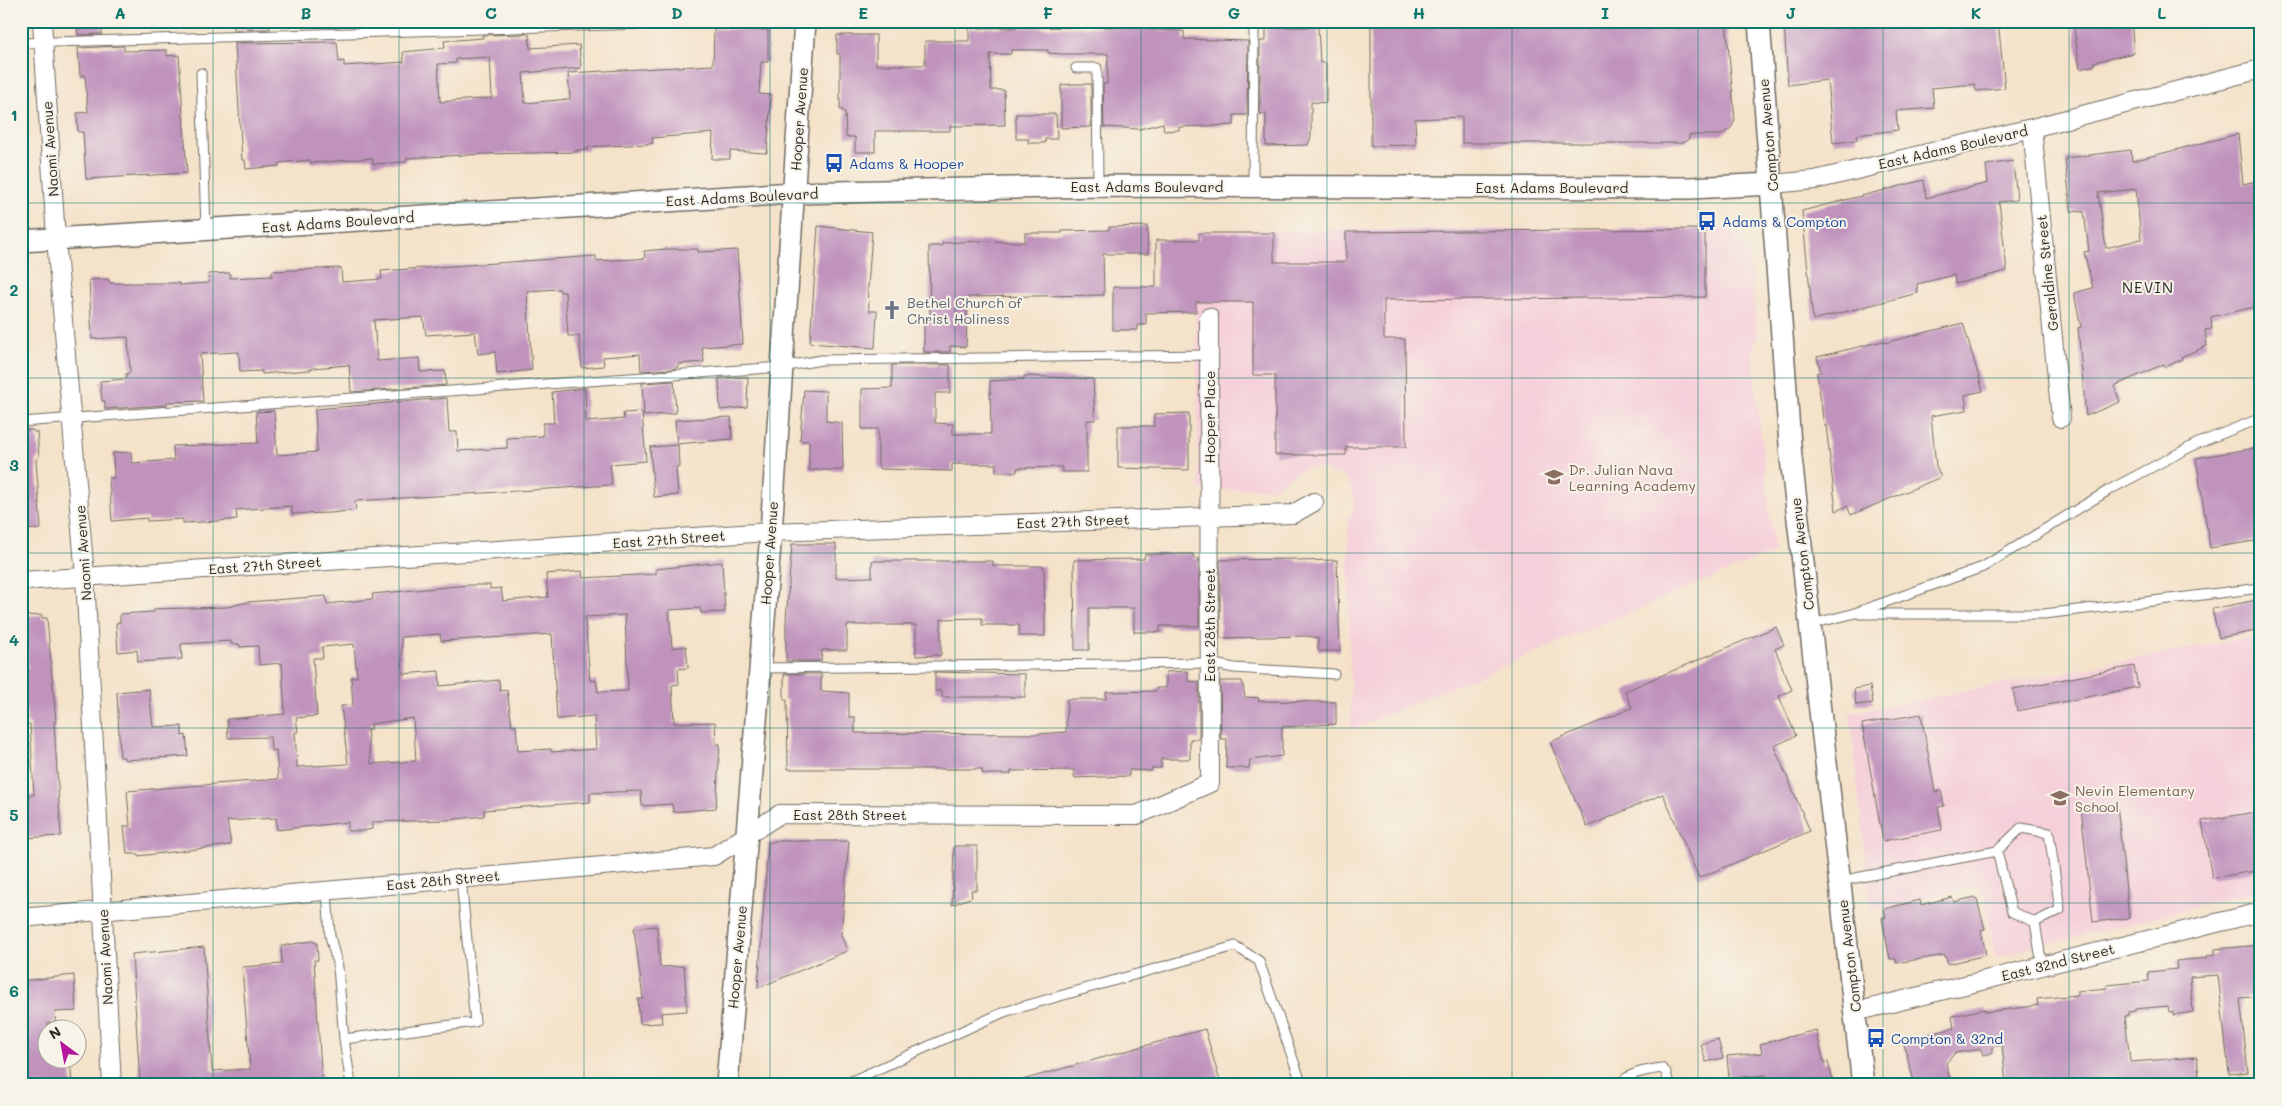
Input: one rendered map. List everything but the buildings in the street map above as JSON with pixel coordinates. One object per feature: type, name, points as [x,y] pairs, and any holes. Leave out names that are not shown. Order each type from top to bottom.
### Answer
[{"type":"street","name":"Naomi Avenue","points":[[42,21],[56,239],[85,576],[112,1085]]},
{"type":"street","name":"Hooper Avenue","points":[[728,1085],[771,532],[806,21]]},
{"type":"street","name":"Compton Avenue","points":[[1758,21],[1772,184],[1791,458],[1863,1085]]},
{"type":"street","name":"East Adams Boulevard","points":[[21,241],[794,193],[1098,186],[1253,185],[1690,188],[1772,184],[1815,180],[2032,128],[2261,69]]},
{"type":"street","name":"Geraldine Street","points":[[2032,128],[2061,418]]},
{"type":"street","name":"Hooper Place","points":[[1208,516],[1209,317]]},
{"type":"street","name":"East 27th Street","points":[[21,581],[771,532],[1293,514],[1314,502]]},
{"type":"street","name":"East 28th Street","points":[[21,918],[714,856],[780,814],[1137,815],[1210,783],[1208,516]]},
{"type":"street","name":"East 32nd Street","points":[[1855,1012],[2261,912]]},
{"type":"lane","points":[[21,43],[743,21]]},
{"type":"lane","points":[[1253,185],[1254,21]]},
{"type":"lane","points":[[1076,68],[1097,68],[1098,186]]},
{"type":"lane","points":[[201,73],[206,230]]},
{"type":"lane","points":[[21,422],[782,367],[821,360],[1209,355]]},
{"type":"lane","points":[[1810,624],[1852,614],[1982,567],[2109,490],[2196,444],[2261,418]]},
{"type":"lane","points":[[1852,614],[2044,614],[2261,588]]},
{"type":"lane","points":[[761,668],[1209,663],[1234,668],[1334,674]]},
{"type":"lane","points":[[1840,881],[1998,851],[2022,828],[2049,833],[2060,910],[2035,922],[2012,912],[1998,851]]},
{"type":"lane","points":[[344,1039],[475,1022],[461,879]]},
{"type":"lane","points":[[327,891],[330,936],[338,967],[344,1039],[351,1085]]},
{"type":"lane","points":[[2035,922],[2042,966]]},
{"type":"lane","points":[[843,1085],[1004,1012],[1235,946],[1259,961],[1302,1085]]},
{"type":"lane","points":[[1620,1085],[1622,1080],[1635,1074],[1661,1068],[1666,1072],[1669,1085]]},
{"type":"shaded area","name":"Dr. Julian Nava Learning Academy","points":[[1727,228],[1748,252],[1758,334],[1752,353],[1774,552],[1351,730],[1348,519],[1352,514],[1354,501],[1346,479],[1340,474],[1333,475],[1324,469],[1311,467],[1293,474],[1274,488],[1199,490],[1194,231]]},
{"type":"shaded area","name":"Nevin Elementary School","points":[[2261,635],[2261,891],[1995,957],[1982,884],[1871,911],[1850,713]]},
{"type":"place","name":"Adams & Hooper","points":[[834,163]]},
{"type":"place","name":"Adams & Compton","points":[[1707,221]]},
{"type":"place","name":"Bethel Church of Christ Holiness","points":[[892,310]]},
{"type":"place","name":"Dr. Julian Nava Learning Academy","points":[[1554,477]]},
{"type":"place","name":"Nevin Elementary School","points":[[2060,798]]},
{"type":"place","name":"Compton & 32nd","points":[[1876,1038]]},
{"type":"district","name":"NEVIN","points":[[2148,287]]}]
